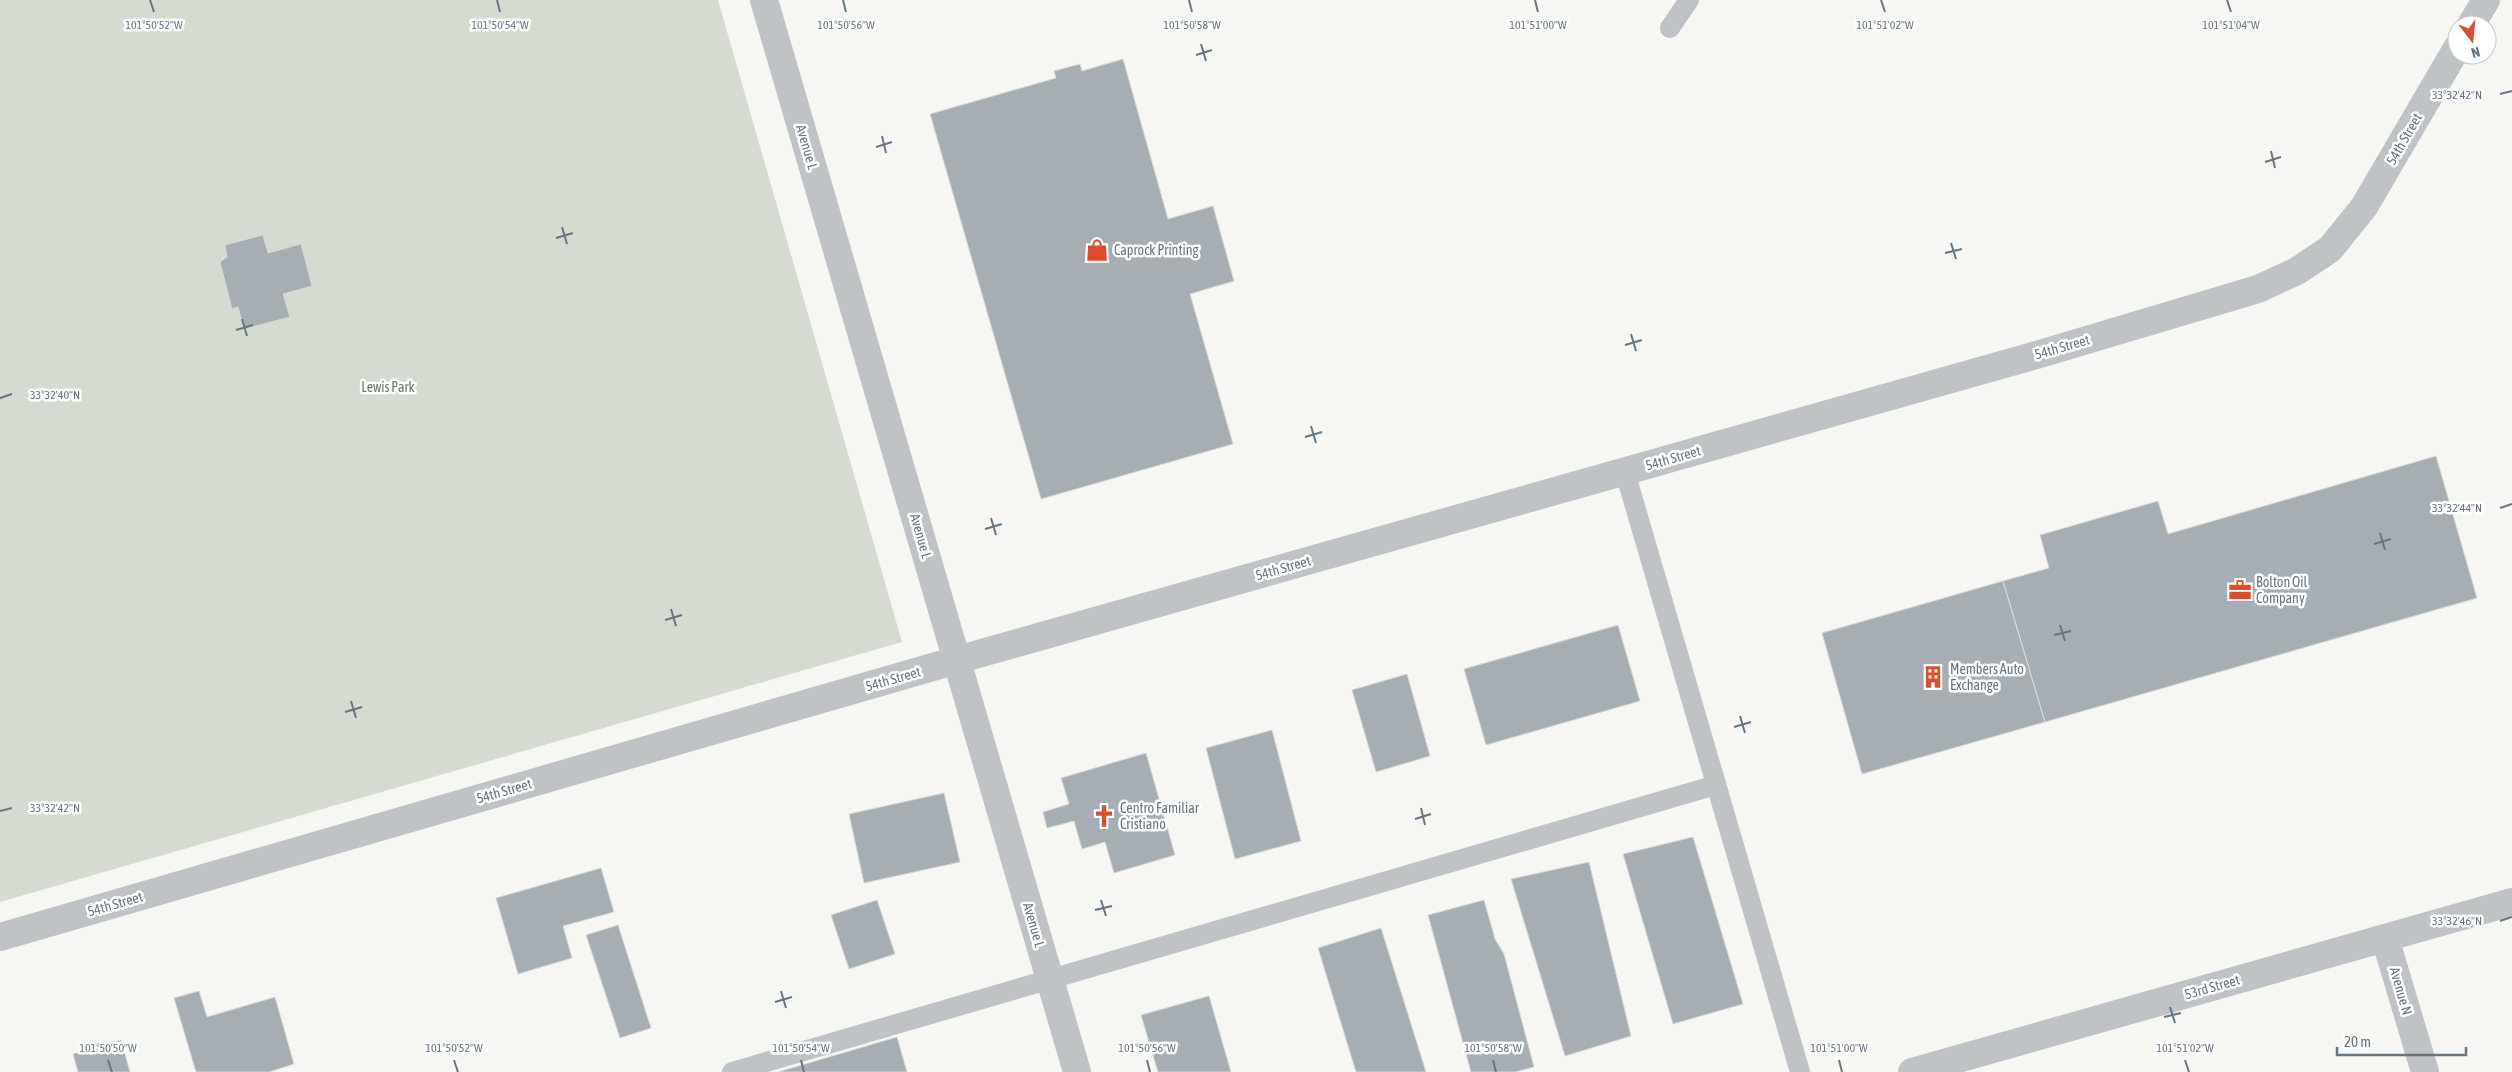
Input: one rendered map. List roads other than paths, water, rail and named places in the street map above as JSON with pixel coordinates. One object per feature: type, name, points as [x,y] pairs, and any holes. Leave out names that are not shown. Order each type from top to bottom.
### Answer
[{"type":"street","name":"Avenue L","points":[[764,0],[1077,1072]]},
{"type":"street","points":[[2477,15],[2486,0]]},
{"type":"street","name":"54th Street","points":[[0,937],[957,660],[2033,356],[2249,292],[2297,270],[2330,249],[2364,207],[2447,65]]},
{"type":"street","name":"53rd Street","points":[[1912,1072],[2512,902]]},
{"type":"street","name":"Avenue N","points":[[2385,938],[2424,1072]]},
{"type":"lane","points":[[1670,28],[1688,0]]},
{"type":"lane","points":[[1625,472],[1800,1072]]},
{"type":"lane","points":[[732,1072],[1716,785]]},
{"type":"place","name":"Caprock Printing","points":[[1097,250]]},
{"type":"place","name":"Bolton Oil Company","points":[[2240,590]]},
{"type":"place","name":"Members Auto Exchange","points":[[1933,677]]},
{"type":"place","name":"Centro Familiar Cristiano","points":[[1104,816]]},
{"type":"park label","name":"Lewis Park","points":[[388,387]]}]
